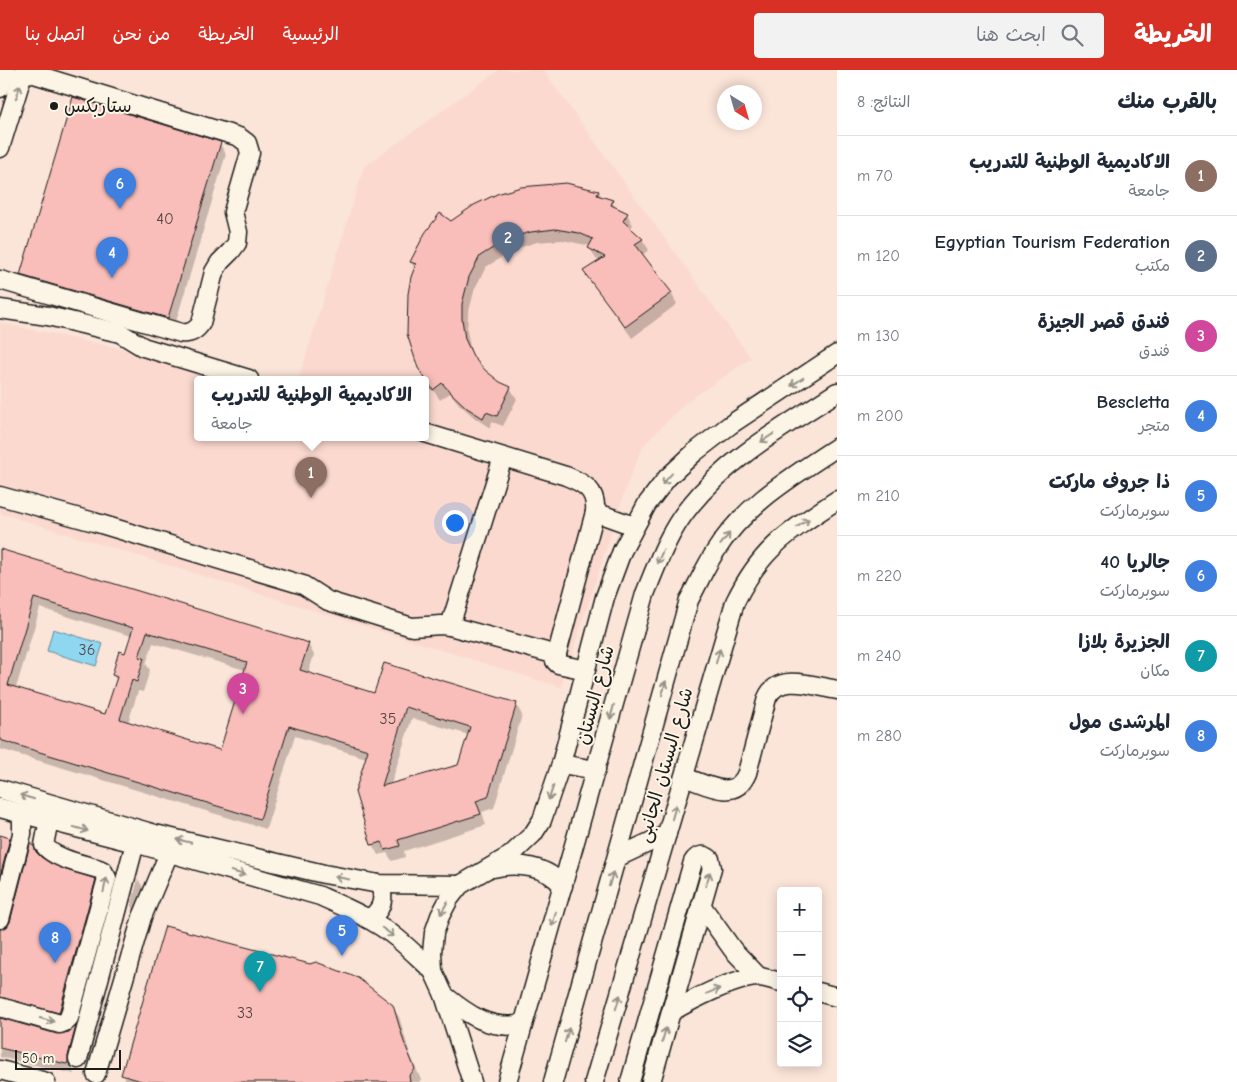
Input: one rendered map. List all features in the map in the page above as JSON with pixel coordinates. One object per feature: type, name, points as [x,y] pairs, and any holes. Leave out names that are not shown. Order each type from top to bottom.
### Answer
[{"type":"street","points":[[0,88],[6,70]]},
{"type":"street","points":[[0,148],[24,70],[239,137],[247,143],[250,152],[233,212],[238,232],[237,242],[217,267],[201,323],[195,331],[186,334],[181,333],[0,280]]},
{"type":"street","points":[[0,309],[48,316],[120,333],[143,347],[239,376]]},
{"type":"street","points":[[433,971],[433,943],[440,916],[449,899],[460,885],[511,854],[533,834],[542,820],[561,764],[612,578],[622,551],[647,504],[667,478],[695,452],[730,425],[837,354]]},
{"type":"street","name":"شارع البستان","points":[[508,1082],[645,594],[664,548],[690,506],[706,488],[742,455],[837,392]]},
{"type":"street","points":[[429,434],[577,480],[592,493],[596,503],[595,512],[555,661],[557,664],[586,670]]},
{"type":"street","points":[[554,1082],[690,600],[715,551],[750,510],[771,492],[837,447]]},
{"type":"street","points":[[450,626],[503,457]]},
{"type":"street","points":[[0,496],[94,522],[303,585],[328,601],[412,627],[450,626],[557,655]]},
{"type":"street","name":"شارع البستان الجانبى","points":[[594,1082],[735,602],[744,582],[756,564],[771,548],[787,533],[837,500]]},
{"type":"street","points":[[595,512],[634,526]]},
{"type":"street","points":[[684,777],[725,790],[739,786],[747,773],[767,698],[774,688],[779,684],[792,682],[837,690]]},
{"type":"street","points":[[561,764],[596,770]]},
{"type":"street","points":[[0,789],[51,813],[135,844],[320,896],[368,919],[398,938],[433,971],[444,995],[472,1082]]},
{"type":"street","points":[[0,808],[19,813],[51,813],[155,834],[324,874],[379,884],[460,885]]},
{"type":"street","points":[[0,918],[22,834],[22,820],[19,813]]},
{"type":"street","points":[[0,1007],[60,1024],[69,1018],[107,878],[103,871],[99,869],[47,850],[44,845],[51,813]]},
{"type":"street","points":[[618,857],[667,834]]},
{"type":"street","points":[[78,1059],[135,844]]},
{"type":"street","points":[[96,1074],[142,917],[169,853]]},
{"type":"street","points":[[630,1082],[693,862],[699,856],[703,856],[710,860],[712,868],[651,1082]]},
{"type":"street","points":[[485,870],[512,864],[528,866],[547,873],[557,879],[563,886]]},
{"type":"street","points":[[368,919],[379,910],[382,904],[383,897],[379,884]]},
{"type":"street","points":[[701,904],[733,950],[759,977]]},
{"type":"street","points":[[671,1012],[722,987],[759,977],[777,981]]},
{"type":"street","points":[[822,993],[837,996]]},
{"type":"street","points":[[444,995],[466,1013],[480,1019],[501,1026],[510,1027],[523,1024]]},
{"type":"street","points":[[0,1070],[46,1082]]},
{"type":"shaded area","points":[[499,70],[543,70],[751,358],[685,403],[643,446],[627,484],[561,687],[0,513],[0,323],[252,376],[194,376],[194,441],[429,441],[429,376],[300,376],[364,167]]},
{"type":"water","points":[[53,629],[103,644],[96,666],[47,651]]},
{"type":"building","points":[[73,97],[221,142],[168,318],[20,275]]},
{"type":"building","points":[[566,183],[599,191],[597,195],[613,200],[611,205],[628,213],[623,221],[643,239],[635,244],[672,293],[625,327],[583,271],[605,257],[588,248],[593,239],[579,233],[555,229],[531,232],[509,238],[480,256],[469,277],[462,304],[465,339],[474,358],[486,371],[500,382],[511,387],[497,416],[486,412],[483,418],[467,408],[442,383],[433,390],[429,384],[429,376],[423,376],[418,368],[407,334],[408,294],[416,264],[410,262],[425,233],[440,213],[451,221],[474,205],[497,194],[521,187]]},
{"type":"building","points":[[0,549],[309,643],[300,670],[374,693],[384,663],[517,703],[488,797],[476,801],[481,814],[398,840],[400,846],[385,850],[382,842],[371,845],[355,792],[368,750],[289,726],[260,819],[0,740]],"holes":[[[34,598],[133,628],[125,653],[119,651],[112,675],[117,677],[105,714],[8,685]],[[147,632],[247,662],[220,750],[120,719],[132,680],[137,682],[144,658],[139,657]],[[406,707],[470,727],[458,765],[382,786]]]},
{"type":"building","points":[[0,835],[10,838],[0,877]]},
{"type":"building","points":[[30,844],[34,846],[36,852],[41,857],[50,863],[96,879],[59,1013],[0,997],[0,929],[7,927],[10,922]]},
{"type":"building","points":[[165,926],[310,964],[316,962],[358,978],[393,1005],[404,1042],[415,1069],[409,1076],[410,1082],[145,1082],[121,1075]]},
{"type":"building","points":[[0,1018],[57,1034],[69,1032],[76,1026],[68,1063],[0,1048]]},
{"type":"place","name":"ستاربكس","points":[[54,106]]},
{"type":"place","name":"جالريا 40","points":[[120,209]]},
{"type":"place","name":"Egyptian Tourism Federation","points":[[508,263]]},
{"type":"place","name":"Bescletta","points":[[112,278]]},
{"type":"place","name":"الاكاديمية الوطنية للتدريب","points":[[311,498]]},
{"type":"place","name":"فندق قصر الجيزة","points":[[243,714]]},
{"type":"place","name":"ذا جروف ماركت","points":[[342,956]]},
{"type":"place","name":"المرشدى مول","points":[[55,963]]},
{"type":"place","name":"الجزيرة بلازا","points":[[260,992]]}]
